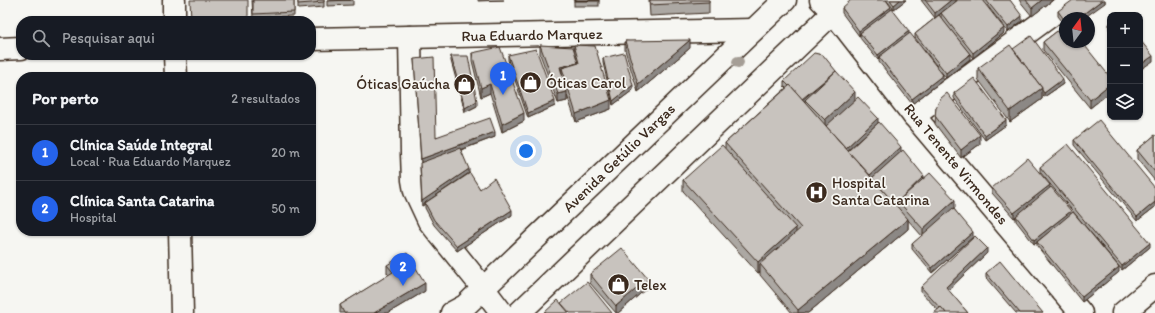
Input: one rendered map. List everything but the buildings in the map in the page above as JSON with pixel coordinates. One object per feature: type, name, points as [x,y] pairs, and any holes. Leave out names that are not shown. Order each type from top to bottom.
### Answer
[{"type":"street","points":[[174,0],[174,16]]},
{"type":"street","name":"Avenida Getúlio Vargas","points":[[452,313],[465,306],[785,0]]},
{"type":"street","points":[[914,116],[1072,0]]},
{"type":"street","points":[[518,313],[834,4]]},
{"type":"street","name":"Rua Tenente Virmondes","points":[[834,4],[914,116],[1081,313]]},
{"type":"street","name":"Rua Eduardo Marquez","points":[[316,40],[753,30]]},
{"type":"street","points":[[410,38],[412,160],[415,191],[429,221],[502,313]]},
{"type":"street","points":[[0,49],[16,48]]},
{"type":"street","points":[[175,60],[176,72]]},
{"type":"street","points":[[180,236],[182,313]]},
{"type":"street","points":[[1123,313],[1155,286]]},
{"type":"place","name":"Óticas Carol","points":[[531,83]]},
{"type":"place","name":"Óticas Gaúcha","points":[[465,84]]},
{"type":"place","name":"Clínica Saúde Integral","points":[[503,95]]},
{"type":"place","name":"Hospital Santa Catarina","points":[[817,192]]},
{"type":"place","name":"Telex","points":[[619,285]]},
{"type":"place","name":"Clínica Santa Catarina","points":[[403,286]]}]
